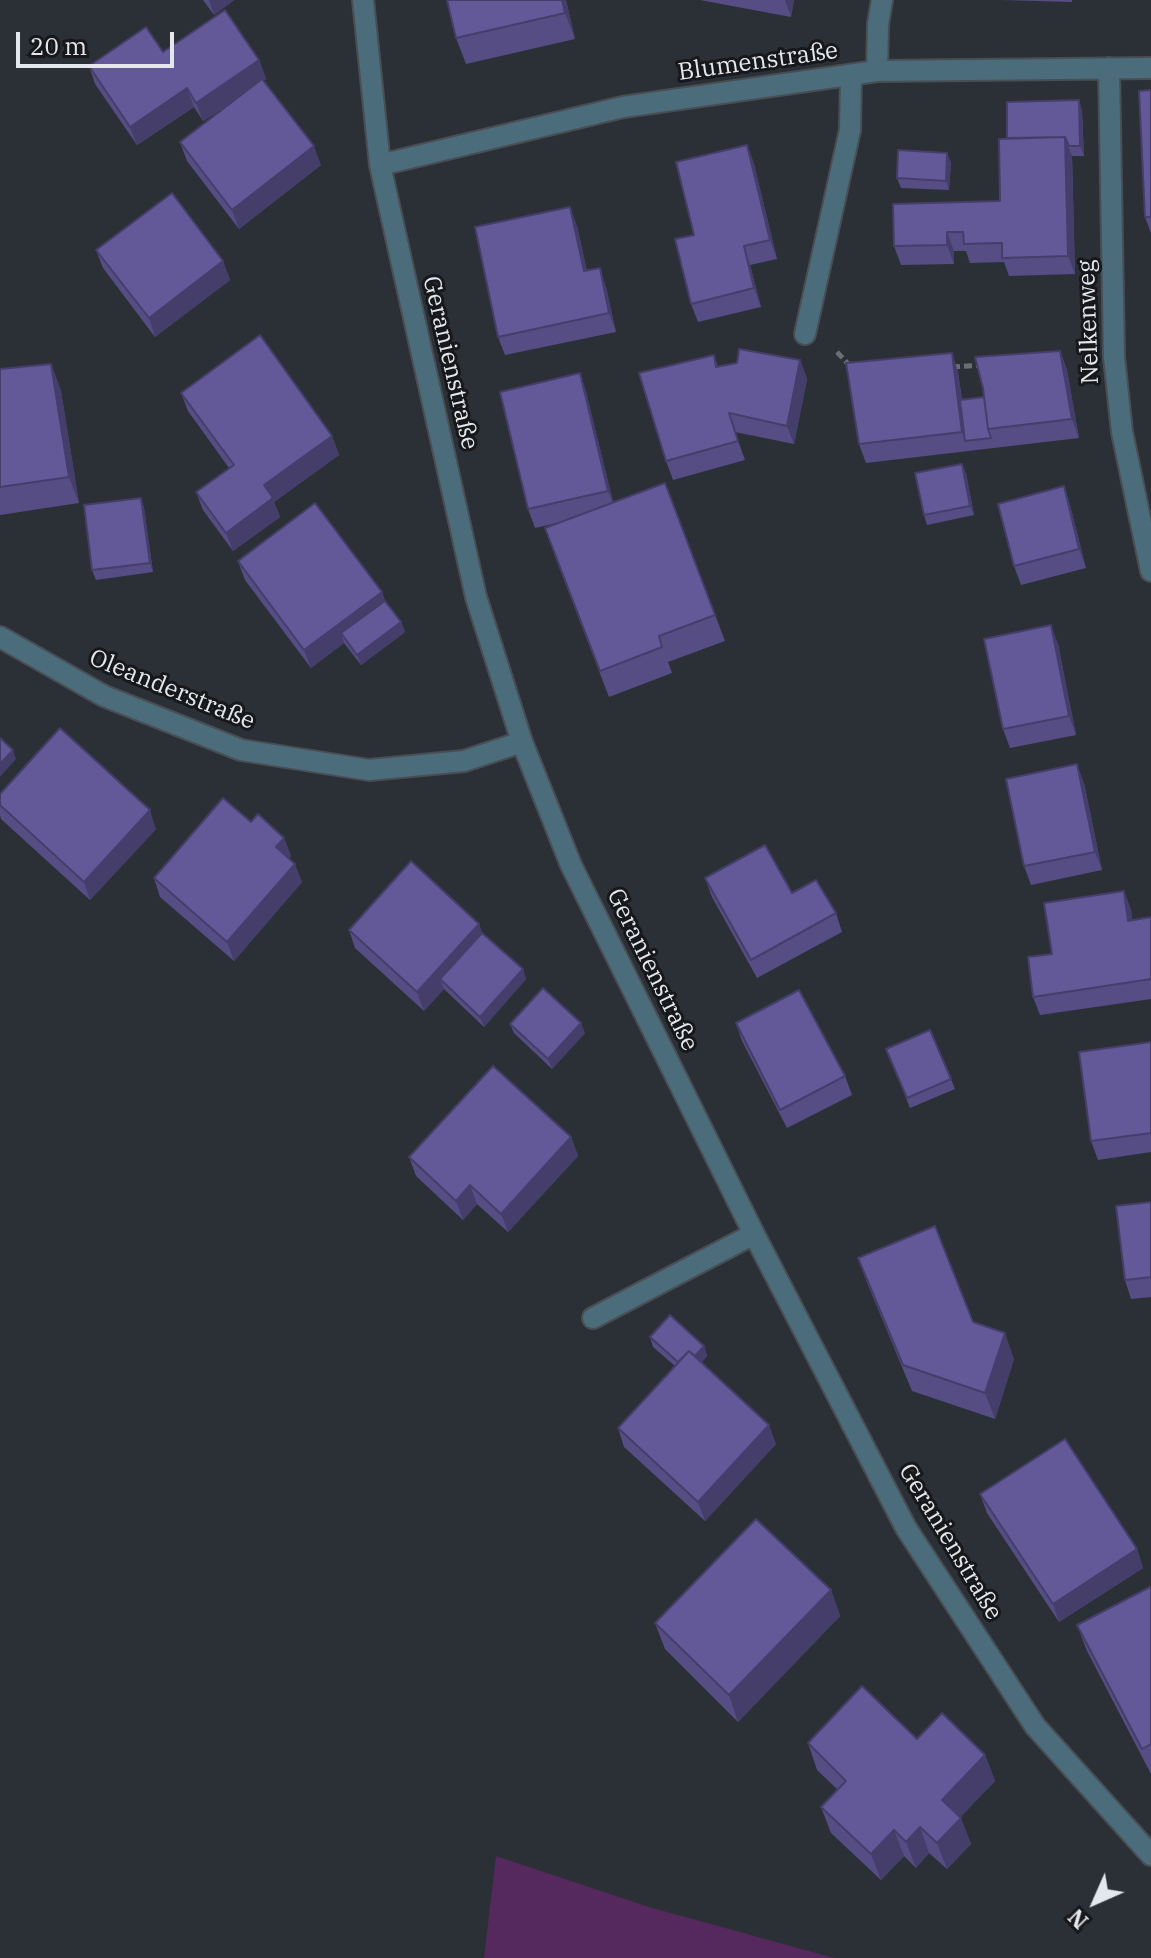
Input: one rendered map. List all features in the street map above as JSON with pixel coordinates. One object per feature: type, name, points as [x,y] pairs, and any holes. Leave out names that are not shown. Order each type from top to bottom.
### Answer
[{"type":"street","name":"Geranienstraße","points":[[363,0],[380,165],[476,597],[522,742],[571,865],[754,1234],[906,1528],[1035,1726],[1151,1855]]},
{"type":"street","points":[[877,71],[882,0]]},
{"type":"street","name":"Nelkenweg","points":[[1109,68],[1114,357],[1122,432],[1151,571]]},
{"type":"street","name":"Blumenstraße","points":[[380,165],[623,107],[877,71],[1151,68]]},
{"type":"street","points":[[805,334],[850,130],[851,75]]},
{"type":"street","name":"Oleanderstraße","points":[[0,637],[104,696],[241,750],[369,770],[464,761],[522,742]]},
{"type":"street","points":[[593,1318],[754,1234]]},
{"type":"path","points":[[805,334],[828,344],[858,373]]},
{"type":"path","points":[[948,367],[994,364]]},
{"type":"shaded area","points":[[496,1856],[649,1907],[834,1958],[484,1958]]},
{"type":"building","points":[[447,0],[562,0],[565,13],[456,38]]},
{"type":"building","points":[[225,10],[259,60],[196,103],[187,88],[130,127],[89,66],[146,27],[163,52]]},
{"type":"building","points":[[262,79],[314,146],[232,210],[180,142]]},
{"type":"building","points":[[1151,90],[1151,217],[1145,217],[1139,91]]},
{"type":"building","points":[[1079,100],[1080,146],[1069,146],[1065,137],[1007,138],[1007,102]]},
{"type":"building","points":[[1065,137],[1068,256],[1002,258],[1002,243],[964,244],[963,232],[947,232],[947,245],[894,246],[893,204],[1000,201],[999,139]]},
{"type":"building","points":[[747,145],[770,240],[744,246],[754,288],[691,304],[675,239],[694,235],[676,162]]},
{"type":"building","points":[[898,150],[947,153],[946,181],[897,178]]},
{"type":"building","points":[[172,193],[223,261],[149,318],[96,250]]},
{"type":"building","points":[[570,207],[584,271],[600,268],[609,313],[498,337],[475,227]]},
{"type":"building","points":[[260,335],[332,436],[264,485],[273,498],[226,533],[196,492],[234,465],[181,393]]},
{"type":"building","points":[[739,349],[800,360],[787,426],[729,413],[738,441],[666,461],[639,373],[714,355],[716,367],[737,363]]},
{"type":"building","points":[[1060,351],[1072,419],[988,429],[975,357]]},
{"type":"building","points":[[952,353],[962,432],[859,444],[846,363]]},
{"type":"building","points":[[51,364],[69,477],[0,487],[0,369]]},
{"type":"building","points":[[580,373],[608,491],[528,509],[500,392]]},
{"type":"building","points":[[984,397],[991,438],[965,441],[960,400]]},
{"type":"building","points":[[962,464],[970,506],[924,515],[915,473]]},
{"type":"building","points":[[665,483],[715,615],[659,636],[662,647],[600,671],[545,528]]},
{"type":"building","points":[[1064,486],[1079,549],[1014,566],[998,504]]},
{"type":"building","points":[[141,498],[150,563],[92,570],[84,505]]},
{"type":"building","points":[[315,503],[382,592],[304,650],[238,561]]},
{"type":"building","points":[[385,601],[401,622],[357,655],[341,633]]},
{"type":"building","points":[[1051,625],[1069,716],[1003,729],[984,639]]},
{"type":"building","points":[[60,728],[150,810],[84,882],[0,805],[0,794]]},
{"type":"building","points":[[0,738],[13,750],[0,764]]},
{"type":"building","points":[[1077,764],[1095,852],[1024,866],[1006,779]]},
{"type":"building","points":[[223,798],[251,822],[258,814],[284,838],[276,847],[295,864],[227,942],[154,878]]},
{"type":"building","points":[[765,845],[792,893],[816,880],[836,913],[751,960],[705,878]]},
{"type":"building","points":[[411,861],[479,924],[417,992],[349,930]]},
{"type":"building","points":[[1124,891],[1128,921],[1151,917],[1151,979],[1033,997],[1028,957],[1052,954],[1044,903]]},
{"type":"building","points":[[482,933],[523,969],[480,1017],[440,979]]},
{"type":"building","points":[[543,988],[581,1023],[548,1059],[510,1024]]},
{"type":"building","points":[[799,990],[845,1076],[780,1110],[736,1023]]},
{"type":"building","points":[[930,1030],[951,1079],[907,1098],[886,1049]]},
{"type":"building","points":[[1151,1042],[1151,1133],[1091,1141],[1079,1052]]},
{"type":"building","points":[[493,1066],[571,1137],[501,1214],[470,1185],[456,1201],[409,1157]]},
{"type":"building","points":[[1151,1202],[1151,1277],[1125,1280],[1116,1206]]},
{"type":"building","points":[[935,1226],[973,1322],[1005,1333],[985,1393],[903,1365],[858,1258]]},
{"type":"building","points":[[670,1315],[704,1346],[695,1356],[689,1351],[678,1362],[650,1337]]},
{"type":"building","points":[[689,1351],[769,1425],[698,1502],[618,1428]]},
{"type":"building","points":[[1065,1439],[1137,1549],[1053,1604],[980,1494]]},
{"type":"building","points":[[756,1519],[831,1590],[729,1695],[655,1623]]},
{"type":"building","points":[[1150,1587],[1151,1744],[1142,1749],[1077,1625]]},
{"type":"building","points":[[862,1686],[917,1739],[942,1713],[985,1755],[942,1800],[961,1818],[937,1843],[920,1827],[906,1842],[894,1830],[871,1854],[821,1807],[846,1781],[808,1743]]}]
